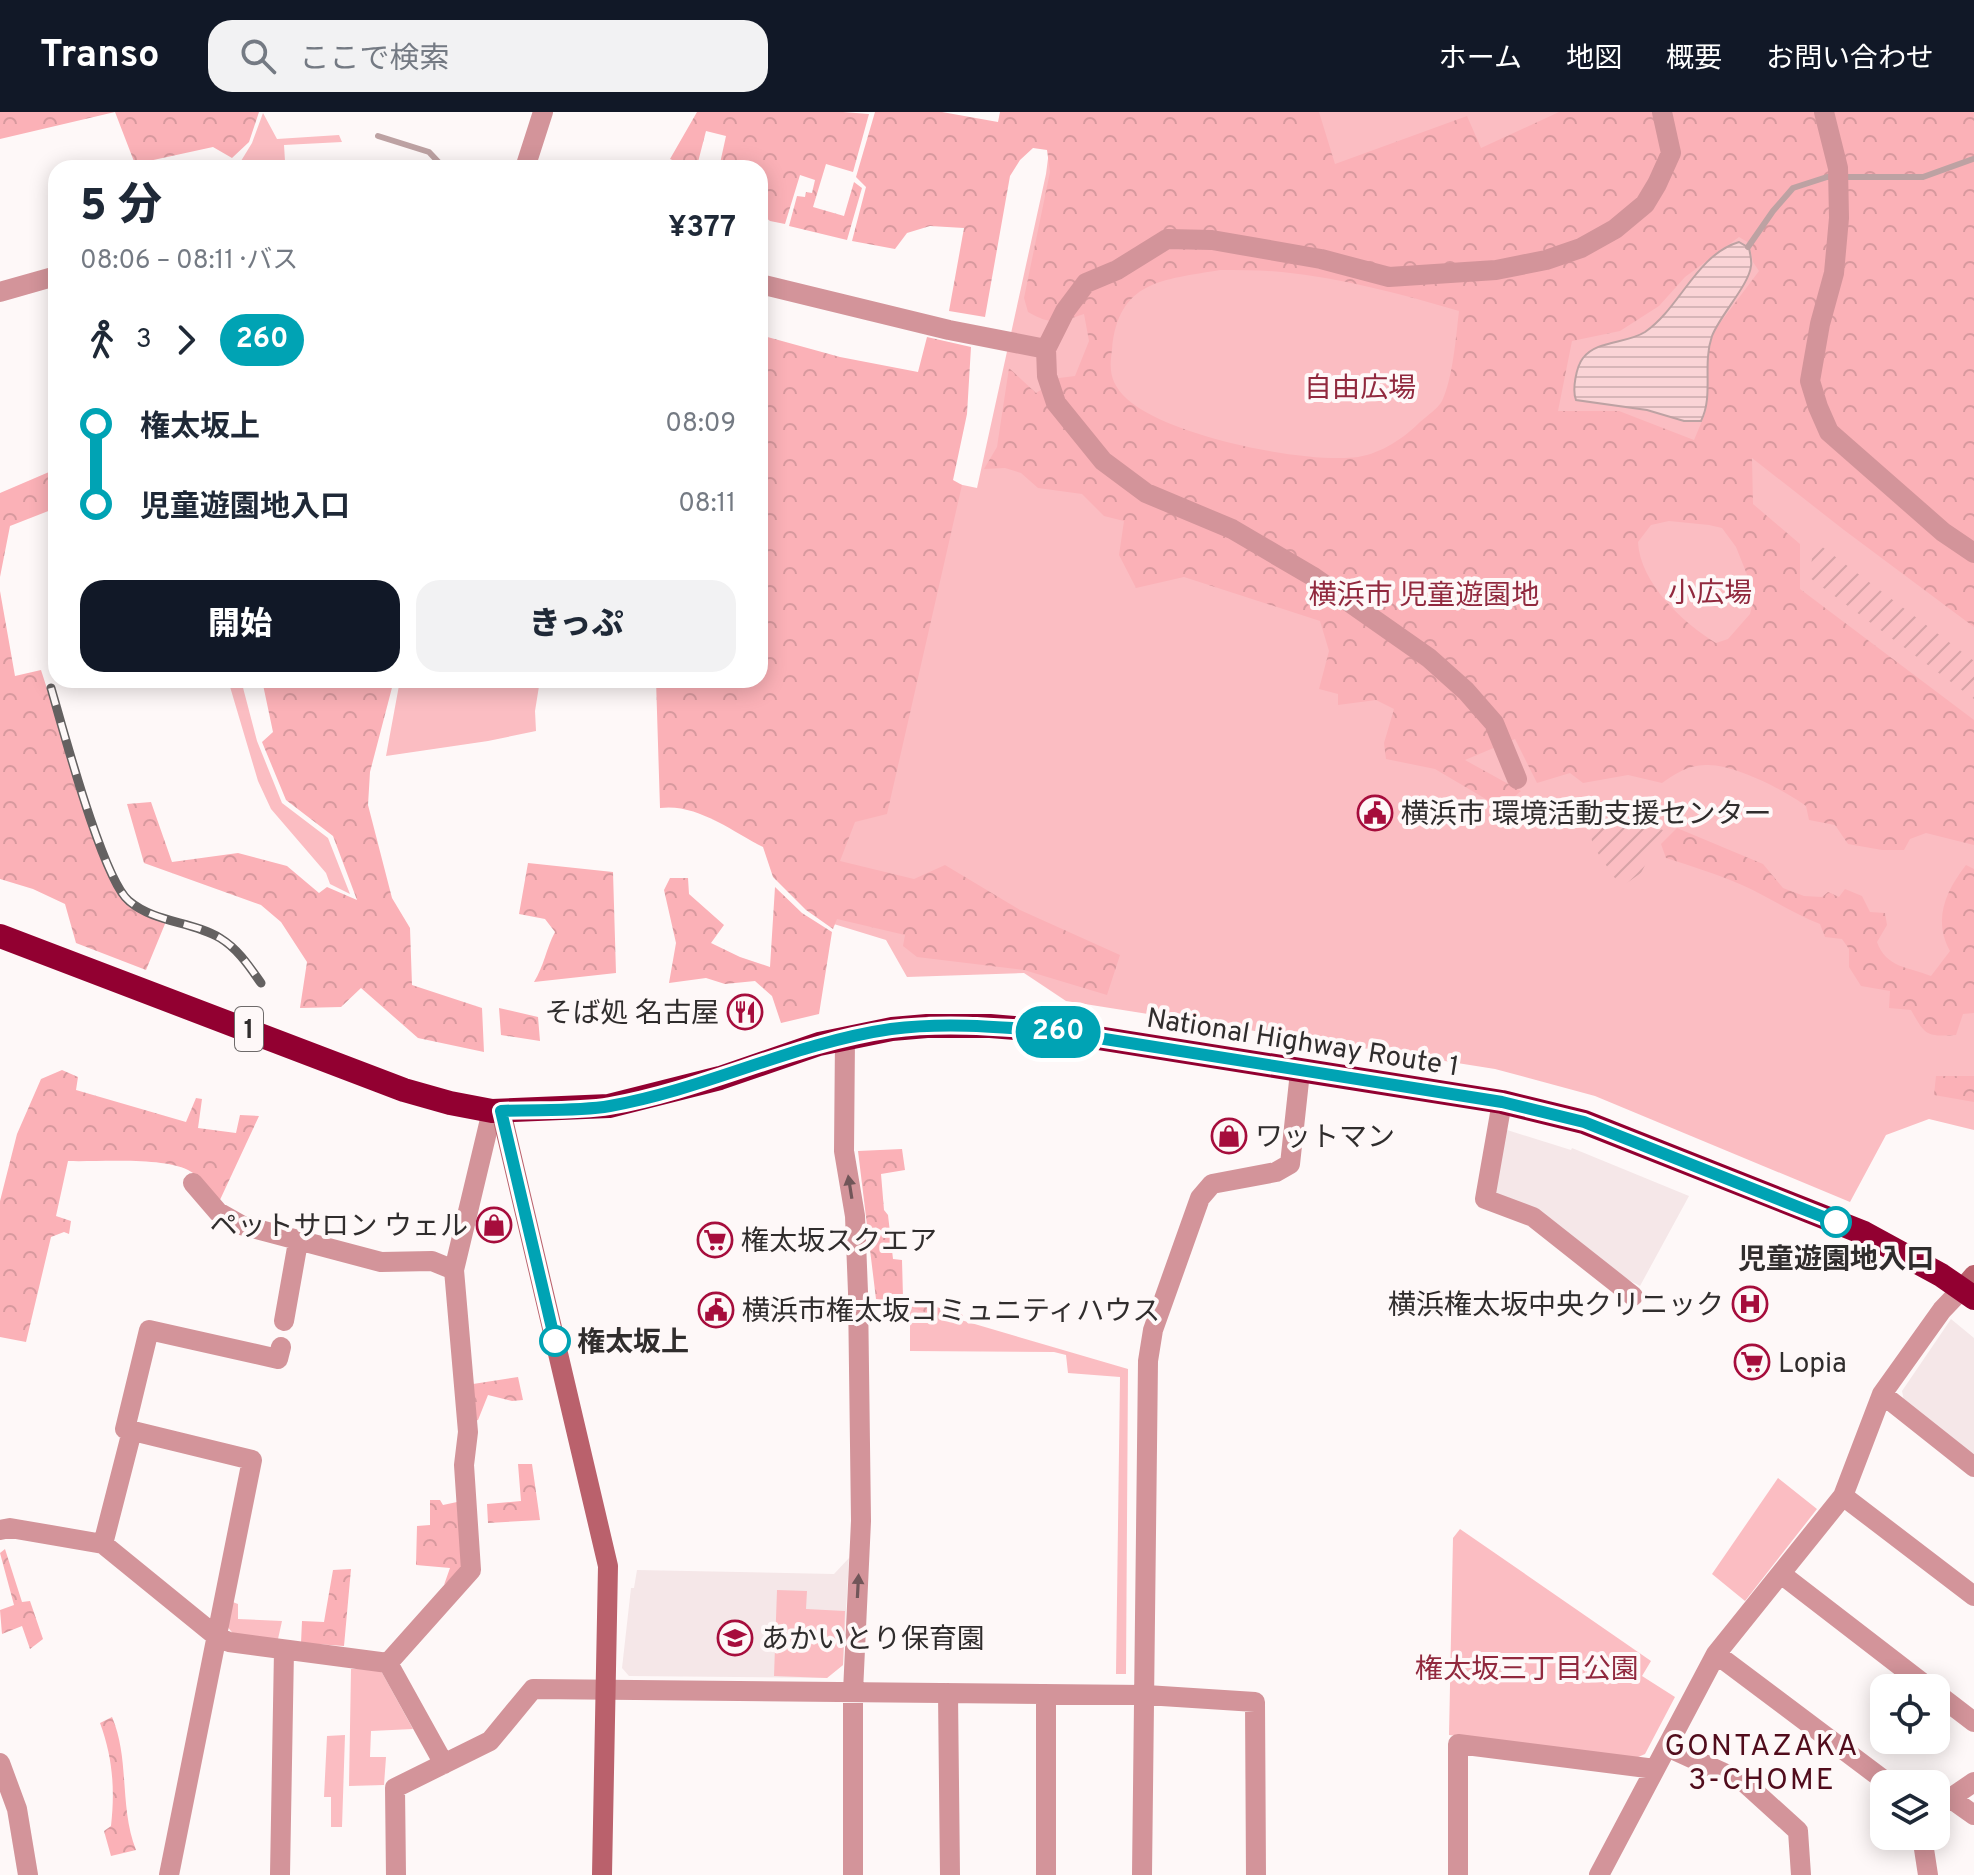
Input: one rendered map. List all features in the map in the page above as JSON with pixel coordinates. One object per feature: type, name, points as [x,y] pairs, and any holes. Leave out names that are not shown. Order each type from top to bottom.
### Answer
[{"type":"highway","name":"National Highway Route 1","points":[[0,936],[404,1090],[450,1103],[497,1111],[609,1106],[720,1078],[819,1044],[927,1026],[990,1026],[1054,1031],[1502,1102],[1584,1122],[1850,1227],[1970,1287]]},
{"type":"street","points":[[528,160],[543,112]]},
{"type":"street","points":[[1517,779],[1494,723],[1466,691],[1429,658],[1312,576],[1232,529],[1146,493],[1103,461],[1056,403],[1047,376],[1046,349],[1065,311],[1086,283],[1117,270],[1167,239],[1212,240],[1321,259],[1389,277],[1496,270],[1546,260],[1581,248],[1615,229],[1645,204],[1657,184],[1671,153],[1662,112]]},
{"type":"street","points":[[1824,112],[1838,168],[1839,218],[1834,273],[1820,324],[1810,381],[1818,407],[1829,432],[1943,532],[1974,553]]},
{"type":"street","points":[[0,292],[48,278]]},
{"type":"street","points":[[768,286],[949,330],[1046,349]]},
{"type":"street","points":[[845,1038],[844,1151],[855,1216],[859,1302],[861,1521],[853,1692],[853,1875]]},
{"type":"street","points":[[1142,1875],[1148,1361],[1153,1330],[1200,1198],[1212,1184],[1276,1172],[1290,1164],[1300,1072]]},
{"type":"street","points":[[1502,1102],[1485,1199],[1533,1217],[1633,1296]]},
{"type":"street","points":[[388,1663],[471,1570],[464,1465],[468,1432],[454,1270],[497,1111]]},
{"type":"street","points":[[497,1111],[608,1566],[602,1875]]},
{"type":"street","points":[[193,1183],[218,1212],[241,1225],[381,1262],[406,1259],[432,1261],[454,1270]]},
{"type":"street","points":[[284,1321],[298,1242]]},
{"type":"street","points":[[1599,1875],[1716,1654],[1843,1496],[1882,1394],[1942,1310],[1970,1287]]},
{"type":"street","points":[[169,1875],[252,1460],[125,1429],[149,1330],[278,1359],[281,1347]]},
{"type":"street","points":[[1882,1394],[1974,1467]]},
{"type":"street","points":[[103,1544],[132,1431]]},
{"type":"street","points":[[1843,1496],[1974,1596]]},
{"type":"street","points":[[0,1530],[10,1528],[103,1544],[216,1636],[229,1642],[388,1663]]},
{"type":"street","points":[[1781,1574],[1911,1674]]},
{"type":"street","points":[[280,1875],[284,1650]]},
{"type":"street","points":[[1716,1654],[1870,1770]]},
{"type":"street","points":[[388,1663],[444,1764]]},
{"type":"street","points":[[396,1875],[395,1788],[490,1741],[533,1689],[605,1689],[1146,1695],[1255,1702],[1256,1875]]},
{"type":"street","points":[[948,1693],[950,1875]]},
{"type":"street","points":[[1046,1694],[1046,1875]]},
{"type":"street","points":[[1950,1704],[1974,1722]]},
{"type":"street","points":[[1458,1875],[1458,1744],[1655,1769]]},
{"type":"street","points":[[1667,1747],[1744,1782],[1798,1831],[1801,1875]]},
{"type":"street","points":[[0,1763],[17,1809],[28,1875]]},
{"type":"street","points":[[1950,1798],[1974,1782]]},
{"type":"street","points":[[1950,1806],[1974,1815]]},
{"type":"street","points":[[1924,1850],[1928,1875]]},
{"type":"shaded area","points":[[1739,242],[1749,248],[1751,266],[1745,282],[1712,336],[1707,401],[1701,421],[1684,421],[1647,410],[1576,400],[1577,373],[1589,352],[1645,332],[1669,309],[1711,258]]},
{"type":"shaded area","points":[[1504,1129],[1572,1148],[1689,1196],[1640,1286],[1495,1194]]},
{"type":"shaded area","points":[[1951,1319],[1974,1338],[1974,1455],[1904,1401],[1902,1391]]},
{"type":"shaded area","name":"あかいとり保育園","points":[[849,1558],[843,1665],[827,1678],[629,1676],[622,1668],[631,1588],[634,1588],[637,1570],[834,1574]]},
{"type":"green space","points":[[0,112],[115,112],[0,139]]},
{"type":"green space","points":[[115,112],[259,112],[249,142],[232,158],[213,147],[153,160],[133,160]]},
{"type":"green space","points":[[697,112],[869,114],[853,172],[826,164],[813,207],[844,216],[854,182],[862,188],[847,240],[789,226],[797,196],[805,197],[806,192],[812,193],[815,180],[800,175],[785,224],[768,219],[768,160],[721,160],[726,136],[706,131],[699,160],[670,159]]},
{"type":"green space","points":[[875,112],[942,112],[998,122],[1000,112],[1319,112],[1335,164],[1467,116],[1481,148],[1559,112],[1974,112],[1974,627],[1752,458],[1753,504],[1800,544],[1800,589],[1974,720],[1974,845],[1926,833],[1910,839],[1904,850],[1848,844],[1835,825],[1809,820],[1806,806],[1797,800],[1773,786],[1719,766],[1689,768],[1662,783],[1628,775],[1583,783],[1570,773],[1537,783],[1515,739],[1465,760],[1521,791],[1501,808],[1435,769],[1386,759],[1384,743],[1394,709],[1376,700],[1338,705],[1338,694],[1319,689],[1329,651],[1320,621],[1184,577],[1136,588],[1119,555],[1124,521],[1104,516],[1082,494],[1038,488],[1021,473],[1005,468],[984,469],[997,447],[1009,368],[1036,393],[1059,378],[1075,376],[1089,341],[1084,314],[1062,321],[1050,321],[1028,312],[1024,298],[1050,172],[1047,150],[1033,148],[1020,160],[1010,176],[985,317],[949,311],[964,228],[930,226],[907,233],[895,249],[852,241],[866,187],[856,177]],"holes":[[[1739,237],[1749,243],[1753,262],[1759,271],[1705,343],[1698,365],[1705,414],[1694,440],[1619,411],[1558,411],[1572,341],[1620,331],[1659,306],[1685,277]],[[1220,270],[1274,271],[1371,287],[1459,311],[1451,369],[1442,401],[1407,434],[1384,448],[1358,457],[1305,456],[1272,451],[1172,425],[1127,399],[1114,382],[1111,364],[1116,327],[1123,309],[1147,288],[1180,277]],[[1669,521],[1722,528],[1736,547],[1754,599],[1750,614],[1728,639],[1716,643],[1703,635],[1677,613],[1655,587],[1646,572],[1638,542],[1651,525]]]},
{"type":"green space","name":"横浜市 児童遊園地","points":[[1054,112],[1886,112],[1974,493],[1974,1130],[1929,1119],[1886,1135],[1850,1202],[1595,1096],[1495,1069],[1066,1001],[1024,973],[907,977],[886,940],[824,921],[768,844],[813,693],[934,479],[977,488],[1046,174]]},
{"type":"green space","points":[[263,113],[277,139],[339,135],[342,142],[284,145],[285,160],[242,160],[252,143]]},
{"type":"green space","points":[[768,337],[840,357],[918,372],[927,337],[971,347],[967,414],[953,480],[962,485],[887,814],[855,822],[840,861],[914,879],[945,865],[1020,910],[1120,955],[1107,995],[1024,970],[917,957],[903,946],[905,935],[837,919],[833,929],[806,910],[773,877],[763,847],[700,814],[660,808],[656,688],[768,688]]},
{"type":"green space","points":[[48,472],[48,511],[10,526],[0,577],[0,493]]},
{"type":"green space","points":[[1821,546],[1974,661],[1974,699],[1810,578],[1812,558]]},
{"type":"green space","points":[[0,591],[15,676],[41,670],[98,847],[117,892],[167,919],[146,970],[76,943],[65,904],[33,889],[0,879]]},
{"type":"green space","points":[[230,688],[243,688],[257,741],[282,803],[328,838],[350,894],[330,884],[326,873],[271,809],[258,781]]},
{"type":"green space","points":[[264,688],[392,688],[370,772],[368,805],[392,898],[410,928],[412,985],[482,1008],[484,1052],[418,1038],[361,988],[341,1007],[300,1008],[307,962],[281,922],[261,905],[144,863],[127,804],[151,802],[172,862],[238,853],[287,866],[319,893],[327,887],[357,900],[333,836],[286,800],[262,742],[273,732]]},
{"type":"green space","points":[[399,688],[539,688],[536,731],[386,756]]},
{"type":"green space","points":[[1602,812],[1663,830],[1641,873],[1621,887],[1593,846],[1589,826]]},
{"type":"green space","points":[[1677,828],[1763,864],[1783,888],[1804,896],[1822,897],[1828,892],[1839,897],[1845,889],[1862,896],[1870,912],[1885,913],[1887,925],[1877,942],[1886,957],[1931,976],[1950,951],[1942,928],[1947,896],[1966,865],[1974,869],[1974,1013],[1963,1014],[1956,1035],[1928,1033],[1911,1010],[1889,1008],[1890,991],[1861,986],[1849,967],[1849,949],[1842,939],[1825,937],[1820,924],[1742,885],[1666,858],[1661,844]]},
{"type":"green space","points":[[528,863],[613,872],[616,973],[534,982],[555,932],[545,919],[519,914]]},
{"type":"green space","points":[[670,878],[688,878],[689,894],[724,925],[711,943],[770,967],[775,887],[802,913],[832,932],[819,1014],[781,1023],[772,996],[755,981],[725,984],[706,978],[669,983],[676,943],[664,890]]},
{"type":"green space","points":[[499,1008],[538,1017],[540,1041],[501,1035]]},
{"type":"green space","points":[[62,1070],[78,1077],[76,1090],[186,1122],[196,1098],[202,1099],[198,1128],[236,1133],[240,1115],[259,1116],[219,1202],[197,1176],[177,1166],[147,1162],[68,1161],[56,1216],[71,1221],[69,1234],[64,1232],[51,1237],[26,1342],[0,1337],[0,1201],[17,1134],[41,1079]]},
{"type":"green space","points":[[1936,1076],[1974,1076],[1974,1102],[1934,1095]]},
{"type":"green space","points":[[902,1149],[905,1170],[881,1174],[893,1259],[902,1260],[903,1297],[963,1315],[960,1323],[876,1299],[858,1151]]},
{"type":"green space","points":[[910,1307],[1128,1369],[1126,1674],[1116,1674],[1120,1377],[1068,1373],[1066,1355],[1054,1352],[910,1351]]},
{"type":"green space","points":[[518,1377],[523,1400],[512,1401],[488,1395],[478,1420],[473,1422],[473,1384]]},
{"type":"green space","points":[[518,1464],[532,1464],[540,1520],[488,1523],[487,1504],[521,1501]]},
{"type":"green space","points":[[1778,1478],[1817,1509],[1745,1601],[1712,1574]]},
{"type":"green space","points":[[430,1500],[440,1500],[443,1505],[457,1502],[462,1567],[444,1585],[450,1568],[416,1565],[417,1526],[430,1525]]},
{"type":"green space","name":"権太坂三丁目公園","points":[[1460,1529],[1651,1661],[1642,1676],[1675,1697],[1645,1754],[1636,1758],[1449,1735],[1453,1538]]},
{"type":"green space","points":[[5,1549],[22,1602],[30,1601],[43,1639],[30,1649],[22,1626],[2,1634],[0,1610],[14,1605],[0,1553]]},
{"type":"green space","points":[[351,1569],[344,1646],[301,1643],[302,1621],[324,1622],[333,1570]]},
{"type":"green space","points":[[777,1590],[807,1591],[806,1609],[845,1611],[843,1665],[827,1678],[774,1676]]},
{"type":"green space","points":[[230,1601],[238,1604],[238,1619],[282,1621],[278,1639],[234,1635],[227,1626]]},
{"type":"green space","points":[[351,1669],[380,1669],[413,1729],[371,1731],[370,1757],[386,1757],[384,1785],[349,1786]]},
{"type":"green space","points":[[112,1717],[121,1749],[128,1817],[136,1850],[111,1856],[104,1831],[111,1826],[112,1774],[100,1723]]},
{"type":"green space","points":[[345,1735],[342,1827],[331,1827],[331,1797],[324,1797],[327,1736]]},
{"type":"waterway","points":[[378,136],[429,152],[436,160]]},
{"type":"waterway","points":[[1748,247],[1793,188],[1827,177],[1923,177],[1973,159]]},
{"type":"railway","points":[[51,688],[96,835],[119,888],[129,901],[150,914],[209,932],[226,942],[248,964],[261,983]]},
{"type":"bus line","name":"260","points":[[555,1341],[501,1111],[609,1106],[720,1078],[819,1044],[892,1029],[990,1026],[1054,1031],[1502,1102],[1584,1122],[1836,1222]]},
{"type":"place","name":"横浜市 環境活動支援センター","points":[[1375,813]]},
{"type":"place","name":"そば処 名古屋","points":[[745,1012]]},
{"type":"place","name":"ワットマン","points":[[1229,1136]]},
{"type":"place","name":"児童遊園地入口","points":[[1836,1222]]},
{"type":"place","name":"ペットサロン ウェル","points":[[494,1225]]},
{"type":"place","name":"権太坂スクエア","points":[[715,1240]]},
{"type":"place","name":"横浜権太坂中央クリニック","points":[[1750,1304]]},
{"type":"place","name":"横浜市権太坂コミュニティハウス","points":[[716,1310]]},
{"type":"place","name":"権太坂上","points":[[555,1341]]},
{"type":"place","name":"Lopia","points":[[1752,1362]]},
{"type":"place","name":"あかいとり保育園","points":[[735,1638]]},
{"type":"district","name":"GONTAZAKA 3-CHOME","points":[[1762,1762]]},
{"type":"park label","name":"自由広場","points":[[1360,387]]},
{"type":"park label","name":"小広場","points":[[1710,592]]}]
